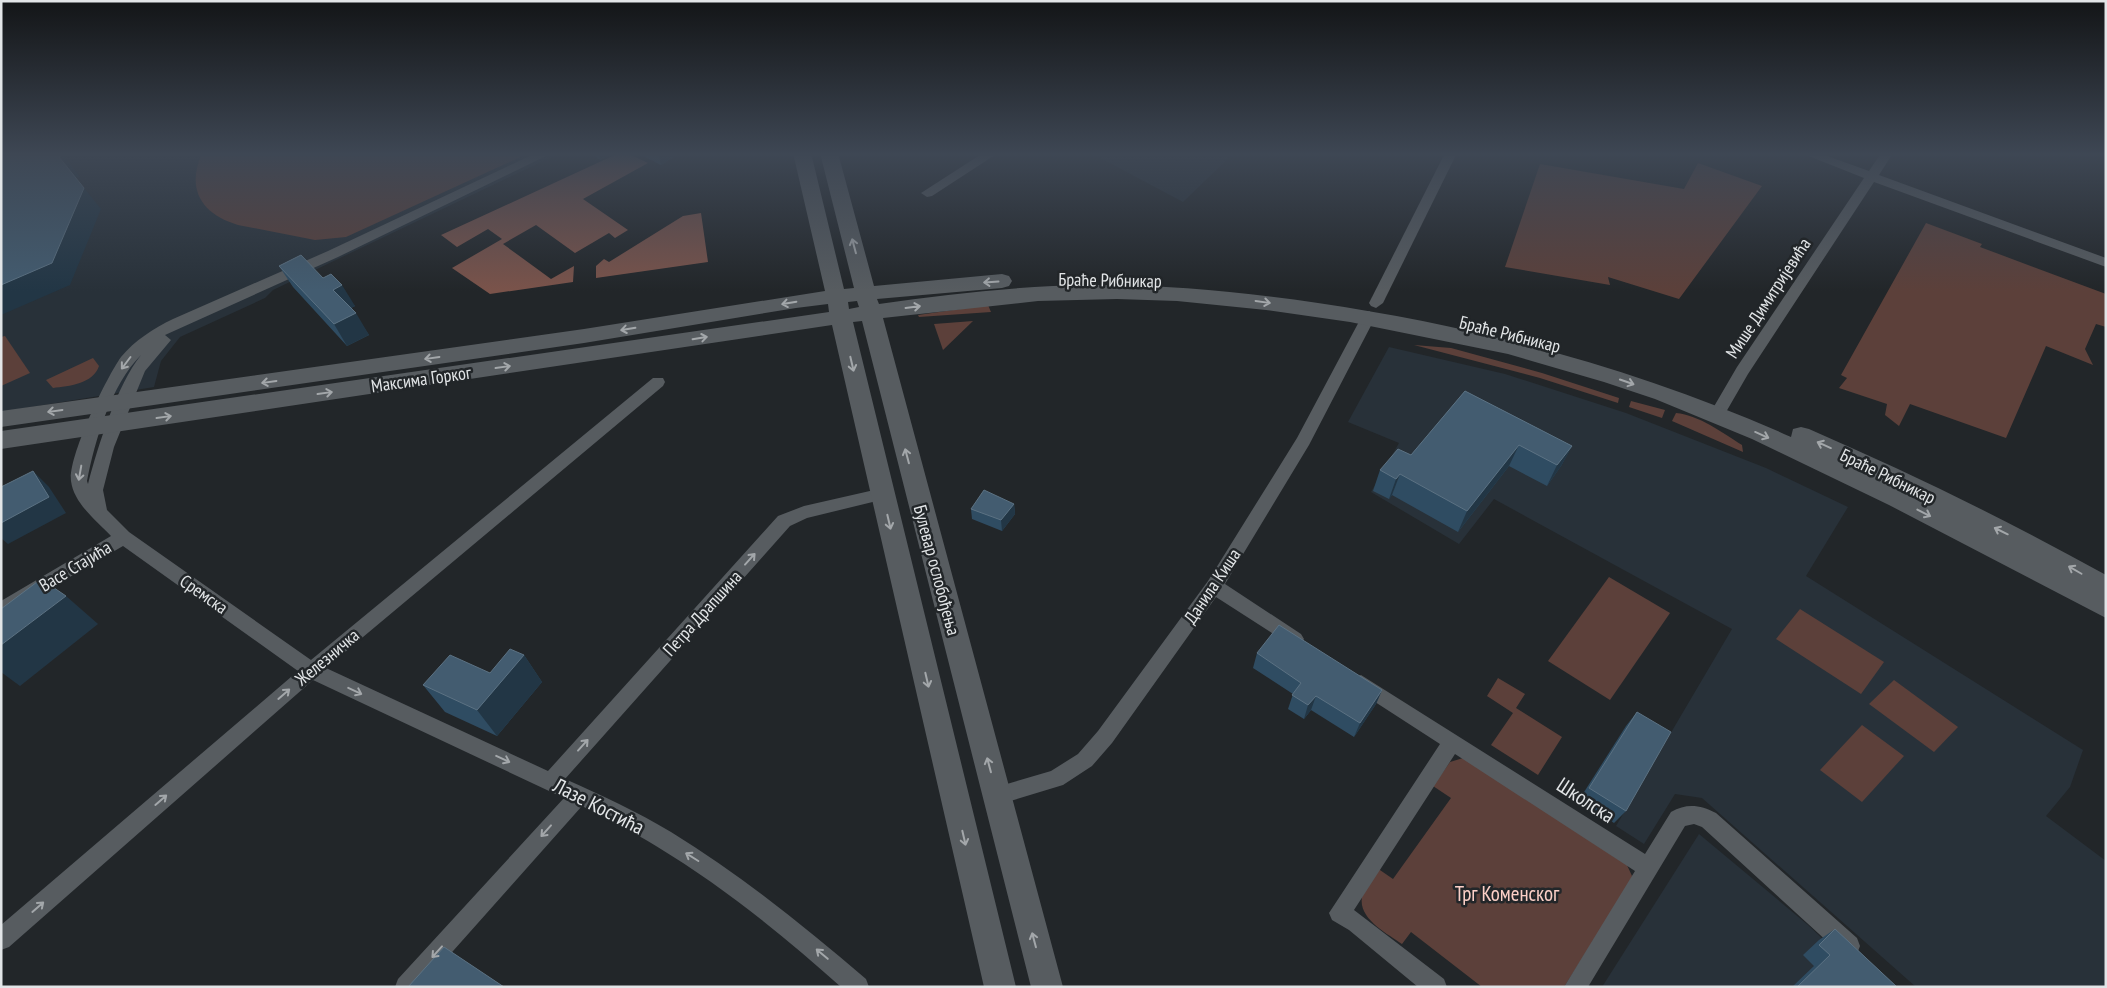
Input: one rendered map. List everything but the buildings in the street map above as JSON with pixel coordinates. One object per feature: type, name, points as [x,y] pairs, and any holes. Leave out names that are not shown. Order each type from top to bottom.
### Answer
[{"type":"street","points":[[106,425],[120,370],[137,350],[162,330],[210,310],[447,199]]},
{"type":"street","name":"Булевар ослобођења","points":[[813,199],[1000,987]]},
{"type":"street","name":"Булевар ослобођења","points":[[840,199],[1047,987]]},
{"type":"street","name":"Данила Киша","points":[[997,796],[1056,779],[1085,760],[1105,737],[1214,586],[1303,441],[1428,199]]},
{"type":"street","name":"Мише Димитријевића","points":[[1720,408],[1857,199]]},
{"type":"street","points":[[1934,199],[2106,263]]},
{"type":"street","name":"Браће Рибникар","points":[[839,306],[1012,280],[1105,279],[1270,288],[1372,310],[1441,331],[1564,362],[1720,408],[1849,456],[2045,553],[2106,587]]},
{"type":"street","name":"Максима Горког","points":[[1,419],[574,338],[839,306]]},
{"type":"street","name":"Максима Горког","points":[[1,440],[106,425],[839,306]]},
{"type":"street","points":[[106,425],[113,403],[152,351],[167,338],[210,310]]},
{"type":"street","name":"Железничка","points":[[1,939],[311,670],[658,382]]},
{"type":"street","name":"Браће Рибникар","points":[[1720,408],[2079,591],[2106,607]]},
{"type":"street","name":"Сремска","points":[[106,425],[85,449],[78,481],[87,500],[123,537],[311,670]]},
{"type":"street","name":"Петра Драпшина","points":[[551,782],[784,521],[804,512],[882,494]]},
{"type":"street","name":"Васе Стајића","points":[[1,610],[123,537]]},
{"type":"street","points":[[1214,586],[1312,650]]},
{"type":"street","name":"Лазе Костића","points":[[311,670],[579,795],[662,838],[722,877],[800,936],[858,987]]},
{"type":"street","name":"Школска","points":[[1345,672],[1648,868]]},
{"type":"street","points":[[1436,987],[1356,923],[1339,913],[1452,742]]},
{"type":"street","points":[[406,987],[579,795]]},
{"type":"street","points":[[1575,987],[1678,819],[1689,814],[1706,818],[1860,956]]},
{"type":"shaded area","points":[[1,199],[463,199],[273,290],[265,298],[180,337],[161,361],[154,387],[1,412]]},
{"type":"shaded area","points":[[519,199],[583,199],[628,230],[615,238],[609,233],[575,253],[536,225],[503,244],[551,279],[574,266],[573,282],[490,294],[452,268],[502,239],[488,229],[457,247],[441,235]]},
{"type":"shaded area","points":[[701,213],[708,262],[596,278],[596,266],[604,259],[609,262],[683,216]]},
{"type":"shaded area","points":[[1389,347],[1505,374],[1626,413],[1766,468],[1848,507],[1806,576],[2083,750],[2070,787],[2046,816],[2106,861],[2106,987],[1916,987],[1702,798],[1675,794],[1644,844],[1616,826],[1732,629],[1494,499],[1459,544],[1371,492],[1399,443],[1348,422]]},
{"type":"shaded area","points":[[1699,834],[1808,925],[1873,987],[1602,987]]},
{"type":"green space","points":[[201,199],[429,199],[346,237],[315,240],[238,225],[225,220],[206,207]]},
{"type":"green space","points":[[1528,199],[1752,199],[1679,299],[1608,277],[1610,285],[1505,267]]},
{"type":"green space","points":[[1926,223],[1982,244],[1980,247],[2106,294],[2106,327],[2096,324],[2085,349],[2093,365],[2046,346],[2006,438],[1910,404],[1899,426],[1885,415],[1887,404],[1839,388],[1847,378],[1841,375]]},
{"type":"green space","points":[[988,305],[991,312],[919,317],[918,315]]},
{"type":"green space","points":[[973,321],[943,350],[934,324]]},
{"type":"green space","points":[[5,336],[30,373],[1,386],[1,337]]},
{"type":"green space","points":[[1414,345],[1451,348],[1542,373],[1619,398],[1618,403],[1540,378]]},
{"type":"green space","points":[[93,358],[99,366],[96,372],[92,377],[80,383],[53,388],[46,380]]},
{"type":"green space","points":[[1631,401],[1665,410],[1662,418],[1629,407]]},
{"type":"green space","points":[[1676,413],[1685,414],[1711,425],[1742,445],[1743,452],[1672,421]]},
{"type":"green space","points":[[1609,577],[1670,613],[1610,700],[1548,661]]},
{"type":"green space","points":[[1800,609],[1884,662],[1861,694],[1776,639]]},
{"type":"green space","points":[[1498,678],[1525,694],[1516,708],[1562,737],[1538,775],[1491,745],[1513,713],[1487,696]]},
{"type":"green space","points":[[1894,680],[1958,727],[1934,752],[1869,704]]},
{"type":"green space","points":[[1862,725],[1904,756],[1862,802],[1820,770]]},
{"type":"green space","name":"Трг Коменског","points":[[1463,758],[1627,865],[1632,876],[1631,882],[1564,987],[1482,987],[1411,932],[1402,944],[1375,925],[1365,912],[1362,905],[1362,897],[1377,868],[1393,879],[1451,798],[1433,786],[1450,762]]}]
